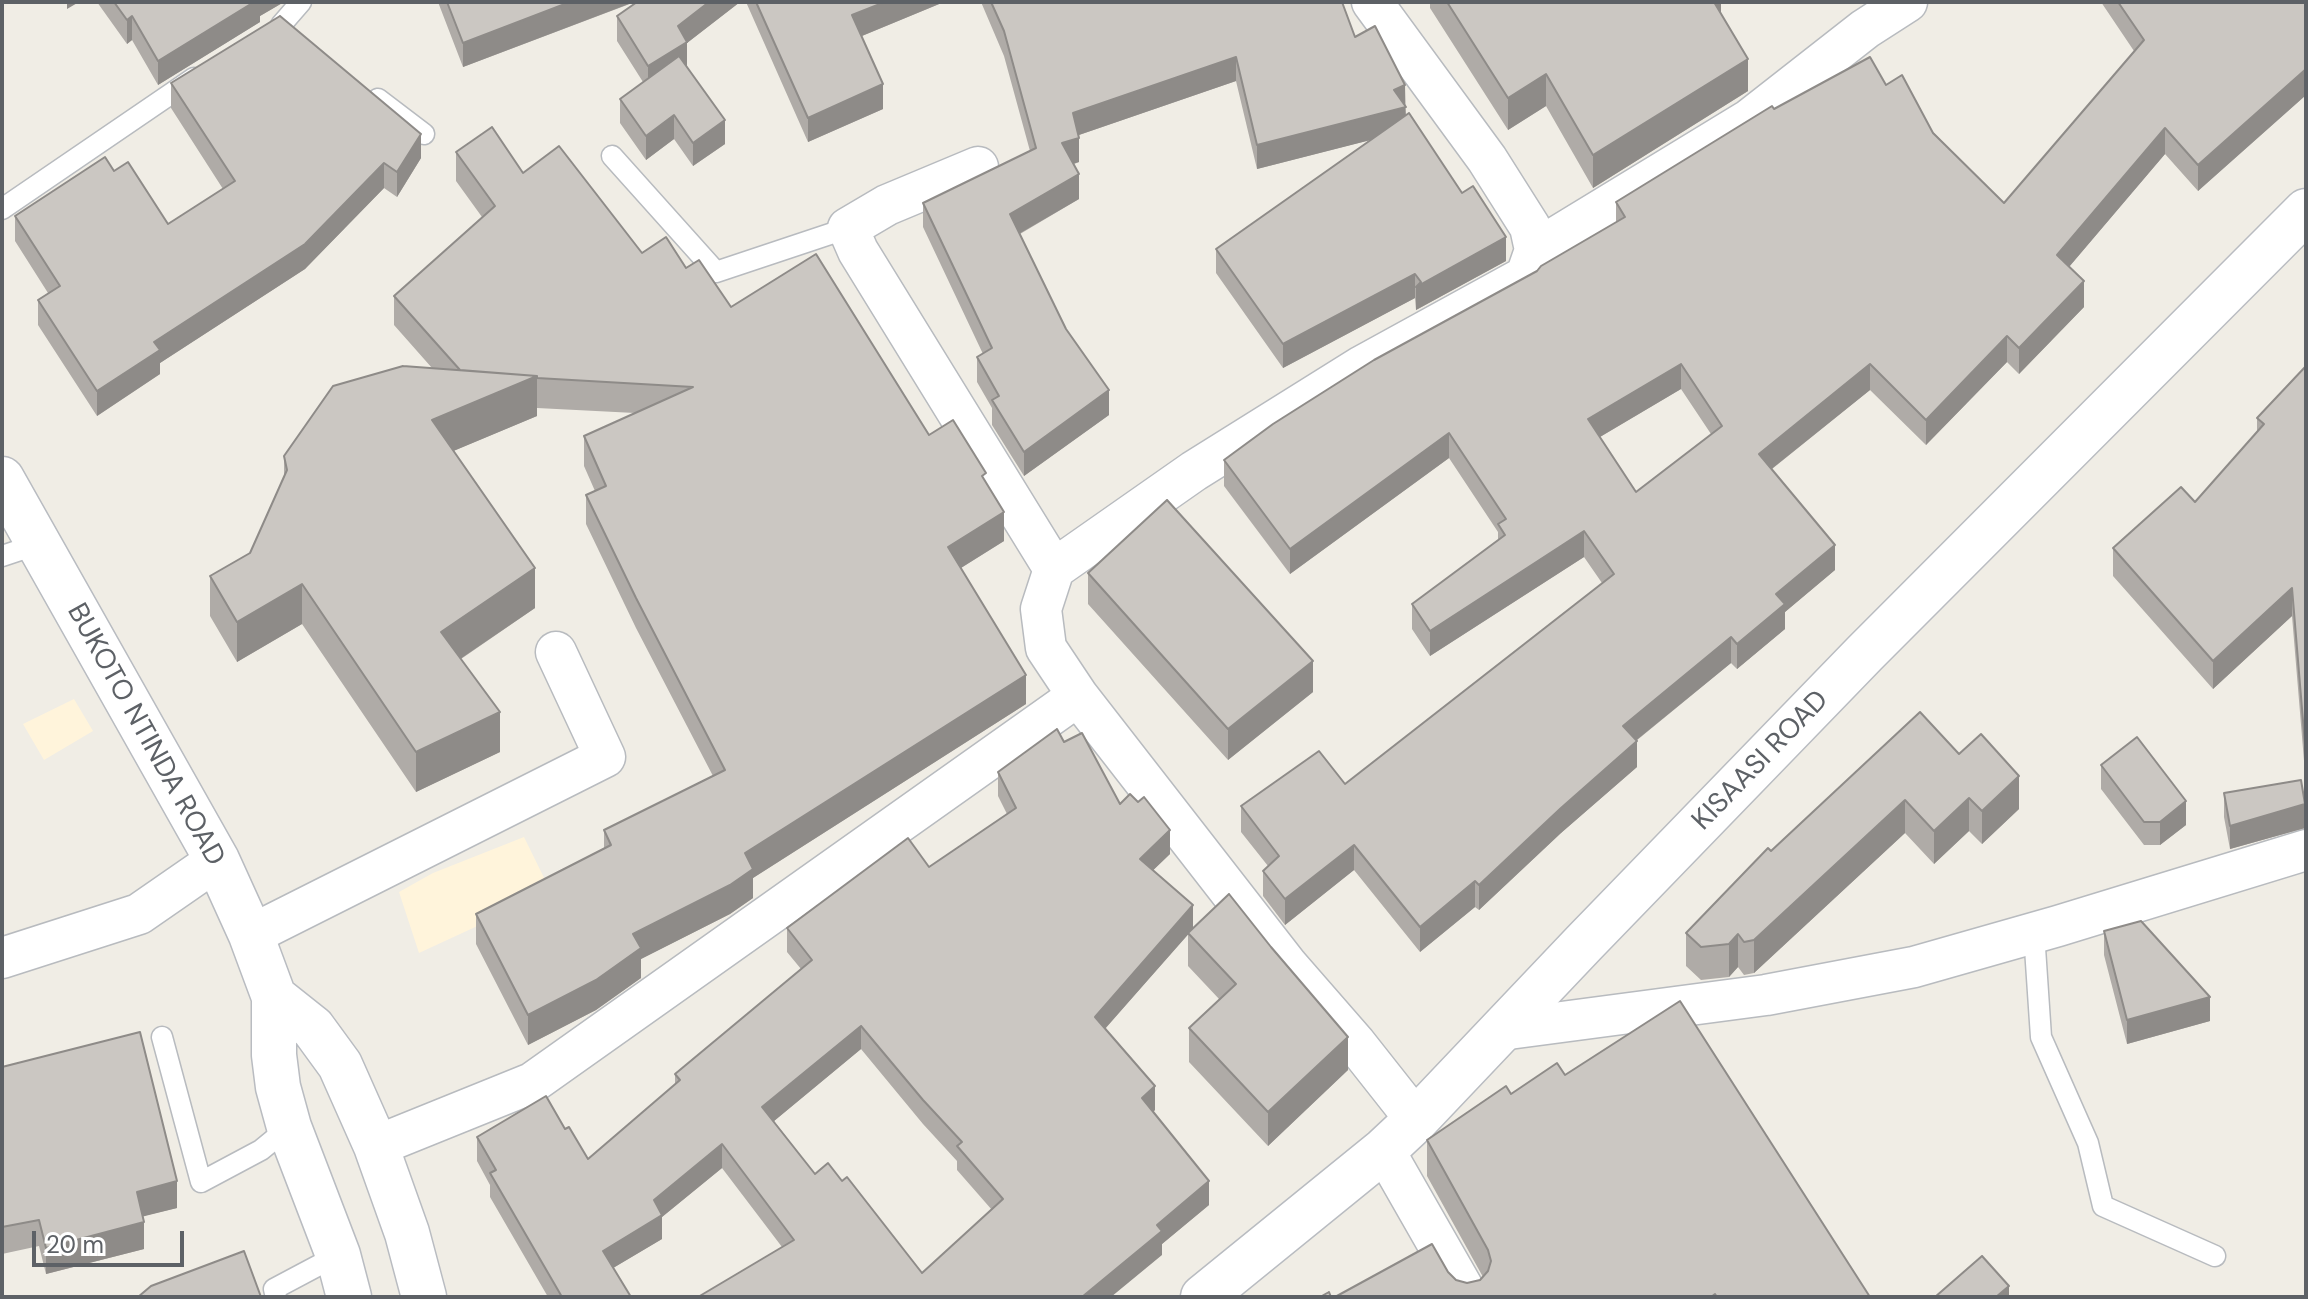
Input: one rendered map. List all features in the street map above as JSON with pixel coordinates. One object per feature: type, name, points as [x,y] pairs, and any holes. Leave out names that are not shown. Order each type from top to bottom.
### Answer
[{"type":"main road","name":"KISAASI ROAD","points":[[1203,1297],[1384,1150],[1416,1120],[1865,653],[2306,211]]},
{"type":"main road","name":"BUKOTO NTINDA ROAD","points":[[2,479],[20,550],[217,860],[251,935],[274,997],[274,1055],[278,1087],[289,1127],[338,1255],[349,1297]]},
{"type":"main road","points":[[274,997],[313,1028],[340,1065],[376,1146],[407,1233],[424,1297]]},
{"type":"street","points":[[1372,2],[1487,159],[1530,227],[1535,250],[1526,276],[1362,366],[1194,471],[1054,569],[1041,609],[1046,648],[1078,696],[1288,966],[1356,1044],[1416,1120]]},
{"type":"street","points":[[1535,250],[1750,119],[1865,29],[1907,2]]},
{"type":"street","points":[[978,167],[887,205],[848,228],[858,251],[1054,569]]},
{"type":"street","points":[[251,935],[605,757],[556,652]]},
{"type":"street","points":[[376,1146],[532,1083],[1078,696]]},
{"type":"street","points":[[1501,1030],[1766,995],[1914,967],[2306,850]]},
{"type":"street","points":[[2,958],[139,914],[217,860]]},
{"type":"street","points":[[1384,1150],[1468,1297]]},
{"type":"lane","points":[[281,31],[301,2]]},
{"type":"lane","points":[[2,209],[205,71]]},
{"type":"lane","points":[[364,88],[424,134]]},
{"type":"lane","points":[[612,156],[716,272],[848,228]]},
{"type":"lane","points":[[2034,933],[2041,1037],[2088,1143],[2103,1206],[2215,1256]]},
{"type":"lane","points":[[162,1037],[201,1182],[261,1150],[289,1127]]},
{"type":"lane","points":[[276,1297],[274,1289],[338,1255]]},
{"type":"shaded area","points":[[74,699],[93,731],[44,760],[23,724]]},
{"type":"shaded area","points":[[524,837],[551,892],[419,953],[399,892],[433,873]]},
{"type":"building","points":[[114,2],[254,2],[158,61],[132,16],[127,20]]},
{"type":"building","points":[[447,2],[570,2],[463,43]]},
{"type":"building","points":[[637,2],[709,2],[678,26],[687,42],[648,66],[617,16]]},
{"type":"building","points":[[756,2],[885,2],[852,15],[883,84],[808,118]]},
{"type":"building","points":[[991,2],[1342,2],[1355,37],[1375,26],[1405,85],[1394,90],[1406,107],[1257,145],[1236,57],[1073,113],[1079,138],[1062,143],[1079,174],[1010,214],[1066,329],[1109,390],[1024,452],[992,400],[999,396],[977,357],[992,348],[923,203],[1036,148],[1004,31]]},
{"type":"building","points":[[1447,2],[1714,2],[1748,59],[1593,155],[1546,74],[1508,98]]},
{"type":"building","points":[[2118,2],[2306,2],[2306,69],[2198,165],[2165,128],[2057,255],[2084,281],[2019,348],[2007,336],[1926,420],[1870,364],[1759,454],[1835,545],[1776,594],[1785,604],[1737,644],[1731,637],[1623,726],[1637,741],[1479,885],[1475,881],[1420,927],[1354,845],[1285,899],[1263,871],[1279,856],[1241,806],[1319,751],[1345,784],[1614,574],[1584,531],[1430,631],[1412,604],[1505,535],[1498,524],[1506,519],[1449,433],[1290,549],[1224,460],[1273,424],[1374,360],[1537,271],[1625,217],[1616,202],[1772,106],[1774,109],[1870,57],[1886,85],[1902,75],[1933,133],[2004,203],[2144,40]],"holes":[[[1681,364],[1722,426],[1636,492],[1588,419]]]},
{"type":"building","points":[[280,16],[421,134],[397,172],[384,163],[305,244],[154,342],[160,350],[97,391],[38,300],[60,286],[15,216],[105,157],[114,171],[128,162],[168,224],[235,181],[171,83]]},
{"type":"building","points":[[679,56],[725,120],[693,143],[674,115],[646,136],[620,99]]},
{"type":"building","points":[[1409,113],[1462,193],[1473,186],[1506,237],[1416,287],[1421,282],[1415,274],[1283,344],[1216,249]]},
{"type":"building","points":[[492,127],[523,173],[559,146],[642,253],[666,237],[686,268],[699,260],[731,307],[816,254],[929,435],[953,420],[986,473],[982,476],[1004,512],[948,547],[1026,675],[745,853],[753,869],[730,885],[633,934],[641,948],[596,980],[528,1015],[476,914],[611,845],[604,830],[725,770],[586,495],[606,486],[584,436],[693,387],[460,370],[394,296],[495,206],[456,152]]},
{"type":"building","points":[[403,366],[537,376],[432,420],[535,568],[441,632],[500,712],[416,752],[302,584],[237,622],[210,576],[250,553],[287,470],[284,456],[333,386]]},
{"type":"building","points":[[2306,366],[2306,757],[2292,588],[2213,661],[2113,548],[2181,487],[2195,502],[2264,424],[2257,418]]},
{"type":"building","points":[[1167,500],[1313,661],[1228,729],[1088,573]]},
{"type":"building","points":[[1920,712],[1959,754],[1981,734],[2019,776],[1982,811],[1969,798],[1934,831],[1905,800],[1754,940],[1744,942],[1738,934],[1729,944],[1701,947],[1686,933],[1768,848],[1771,851]]},
{"type":"building","points":[[1057,729],[1064,742],[1082,733],[1120,804],[1130,794],[1138,802],[1144,797],[1170,830],[1140,859],[1193,905],[1095,1017],[1155,1086],[1142,1098],[1209,1181],[1157,1225],[1162,1231],[1082,1297],[698,1297],[794,1240],[722,1144],[654,1200],[662,1215],[603,1251],[631,1297],[562,1297],[490,1173],[496,1170],[477,1137],[546,1096],[565,1129],[569,1127],[588,1159],[680,1080],[675,1074],[812,960],[787,928],[908,838],[929,867],[1016,808],[998,772]],"holes":[[[861,1026],[962,1142],[957,1146],[1003,1199],[922,1273],[847,1177],[842,1181],[828,1163],[815,1174],[762,1107]]]},
{"type":"building","points":[[2137,737],[2186,801],[2160,822],[2144,822],[2101,765]]},
{"type":"building","points":[[2301,780],[2305,804],[2230,826],[2224,793]]},
{"type":"building","points":[[1229,894],[1348,1037],[1268,1112],[1189,1028],[1236,984],[1188,933]]},
{"type":"building","points":[[2141,921],[2210,997],[2127,1020],[2104,931]]},
{"type":"building","points":[[1680,1001],[1870,1297],[1717,1297],[1715,1294],[1711,1297],[1335,1297],[1432,1244],[1456,1280],[1467,1283],[1480,1280],[1488,1271],[1491,1261],[1488,1250],[1427,1140],[1506,1086],[1511,1094],[1557,1063],[1565,1075]]},
{"type":"building","points":[[140,1032],[177,1181],[137,1192],[144,1222],[46,1248],[39,1220],[2,1227],[2,1067]]},
{"type":"building","points":[[244,1251],[261,1297],[138,1297],[151,1286]]},
{"type":"building","points":[[1982,1256],[2009,1286],[1996,1297],[1935,1297]]}]
